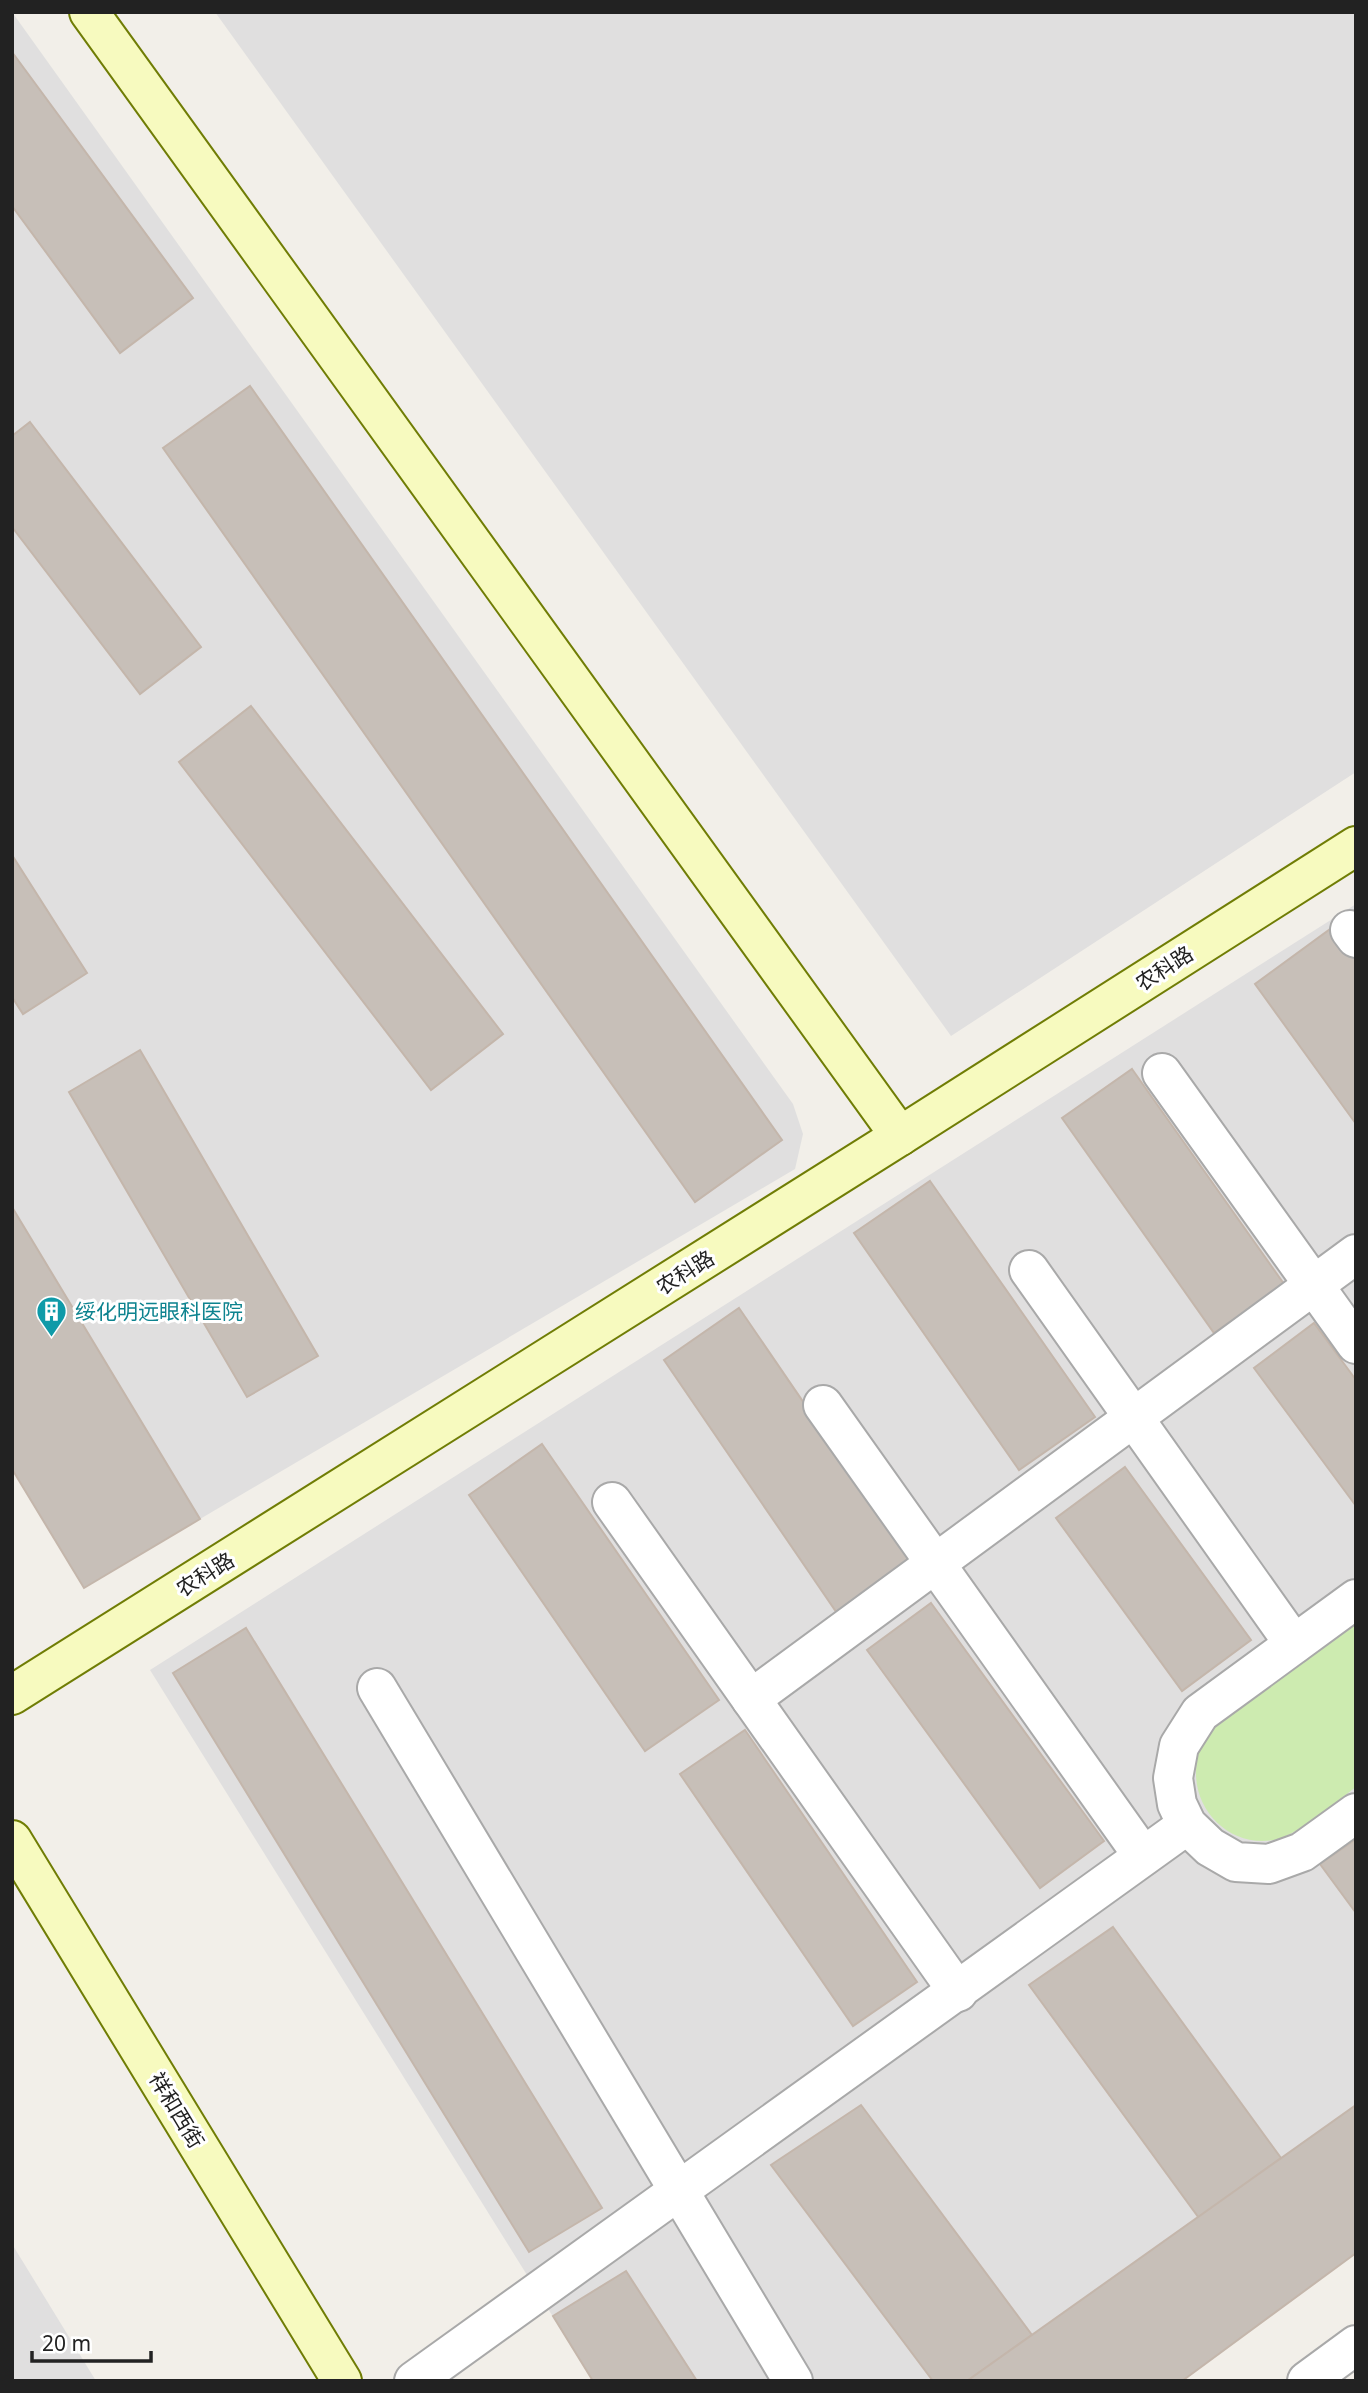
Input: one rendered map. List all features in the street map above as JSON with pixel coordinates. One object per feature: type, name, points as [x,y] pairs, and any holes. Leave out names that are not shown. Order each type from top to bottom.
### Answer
[{"type":"street","points":[[89,12],[900,1136]]},
{"type":"street","name":"农科路","points":[[12,1695],[1356,846]]},
{"type":"street","points":[[1162,1073],[1356,1345]]},
{"type":"street","points":[[751,1699],[1356,1254]]},
{"type":"street","points":[[1029,1270],[1294,1644]]},
{"type":"street","points":[[823,1405],[1143,1856]]},
{"type":"street","points":[[612,1502],[958,1992]]},
{"type":"street","points":[[1356,1599],[1200,1713],[1179,1746],[1173,1778],[1177,1804],[1187,1825],[1210,1847],[1236,1862],[1269,1864],[1302,1852],[1356,1813]]},
{"type":"street","points":[[377,1688],[793,2381]]},
{"type":"street","points":[[414,2381],[1187,1825]]},
{"type":"street","name":"祥和西街","points":[[12,1840],[342,2381]]},
{"type":"street","points":[[1307,2381],[1356,2345]]},
{"type":"shaded area","points":[[12,12],[793,1104],[803,1134],[795,1169],[200,1519],[12,1207]]},
{"type":"shaded area","points":[[215,12],[1356,12],[1356,772],[951,1036]]},
{"type":"shaded area","points":[[1356,904],[1356,2253],[1182,2381],[593,2381],[150,1670]]},
{"type":"shaded area","points":[[12,2244],[96,2381],[12,2381]]},
{"type":"green space","points":[[1356,1619],[1356,1787],[1316,1818],[1283,1837],[1257,1841],[1241,1838],[1227,1831],[1215,1821],[1199,1794],[1197,1761],[1205,1738],[1219,1718]]},
{"type":"building","points":[[12,52],[193,298],[120,353],[12,206]]},
{"type":"building","points":[[250,386],[782,1140],[695,1202],[163,448]]},
{"type":"building","points":[[30,422],[201,647],[140,694],[12,527],[12,436]]},
{"type":"building","points":[[251,706],[503,1034],[431,1090],[179,762]]},
{"type":"building","points":[[12,855],[87,973],[23,1014],[12,997]]},
{"type":"building","points":[[1333,927],[1356,958],[1356,1124],[1255,984]]},
{"type":"building","points":[[140,1050],[318,1356],[247,1397],[69,1092]]},
{"type":"building","points":[[1132,1069],[1284,1284],[1214,1333],[1062,1118]]},
{"type":"building","points":[[930,1181],[1095,1417],[1019,1470],[854,1233]]},
{"type":"building","name":"绥化明远眼科医院","points":[[12,1207],[200,1519],[84,1588],[12,1469]]},
{"type":"building","points":[[739,1308],[914,1564],[839,1616],[664,1360]]},
{"type":"building","points":[[1314,1323],[1356,1380],[1356,1506],[1254,1368]]},
{"type":"building","points":[[542,1444],[719,1700],[645,1751],[469,1495]]},
{"type":"building","points":[[1125,1467],[1251,1640],[1182,1691],[1056,1518]]},
{"type":"building","points":[[931,1603],[1104,1841],[1040,1888],[867,1650]]},
{"type":"building","points":[[246,1628],[602,2208],[529,2252],[173,1673]]},
{"type":"building","points":[[745,1730],[917,1982],[853,2026],[680,1774]]},
{"type":"building","points":[[1356,1839],[1356,1913],[1320,1864]]},
{"type":"building","points":[[1113,1927],[1281,2158],[1199,2218],[1029,1985]]},
{"type":"building","points":[[861,2105],[1032,2335],[967,2381],[933,2381],[771,2165]]},
{"type":"building","points":[[1356,2105],[1356,2253],[1182,2381],[967,2381]]},
{"type":"building","points":[[626,2271],[697,2381],[593,2381],[553,2316]]},
{"type":"place","name":"绥化明远眼科医院","points":[[52,1338]]}]
